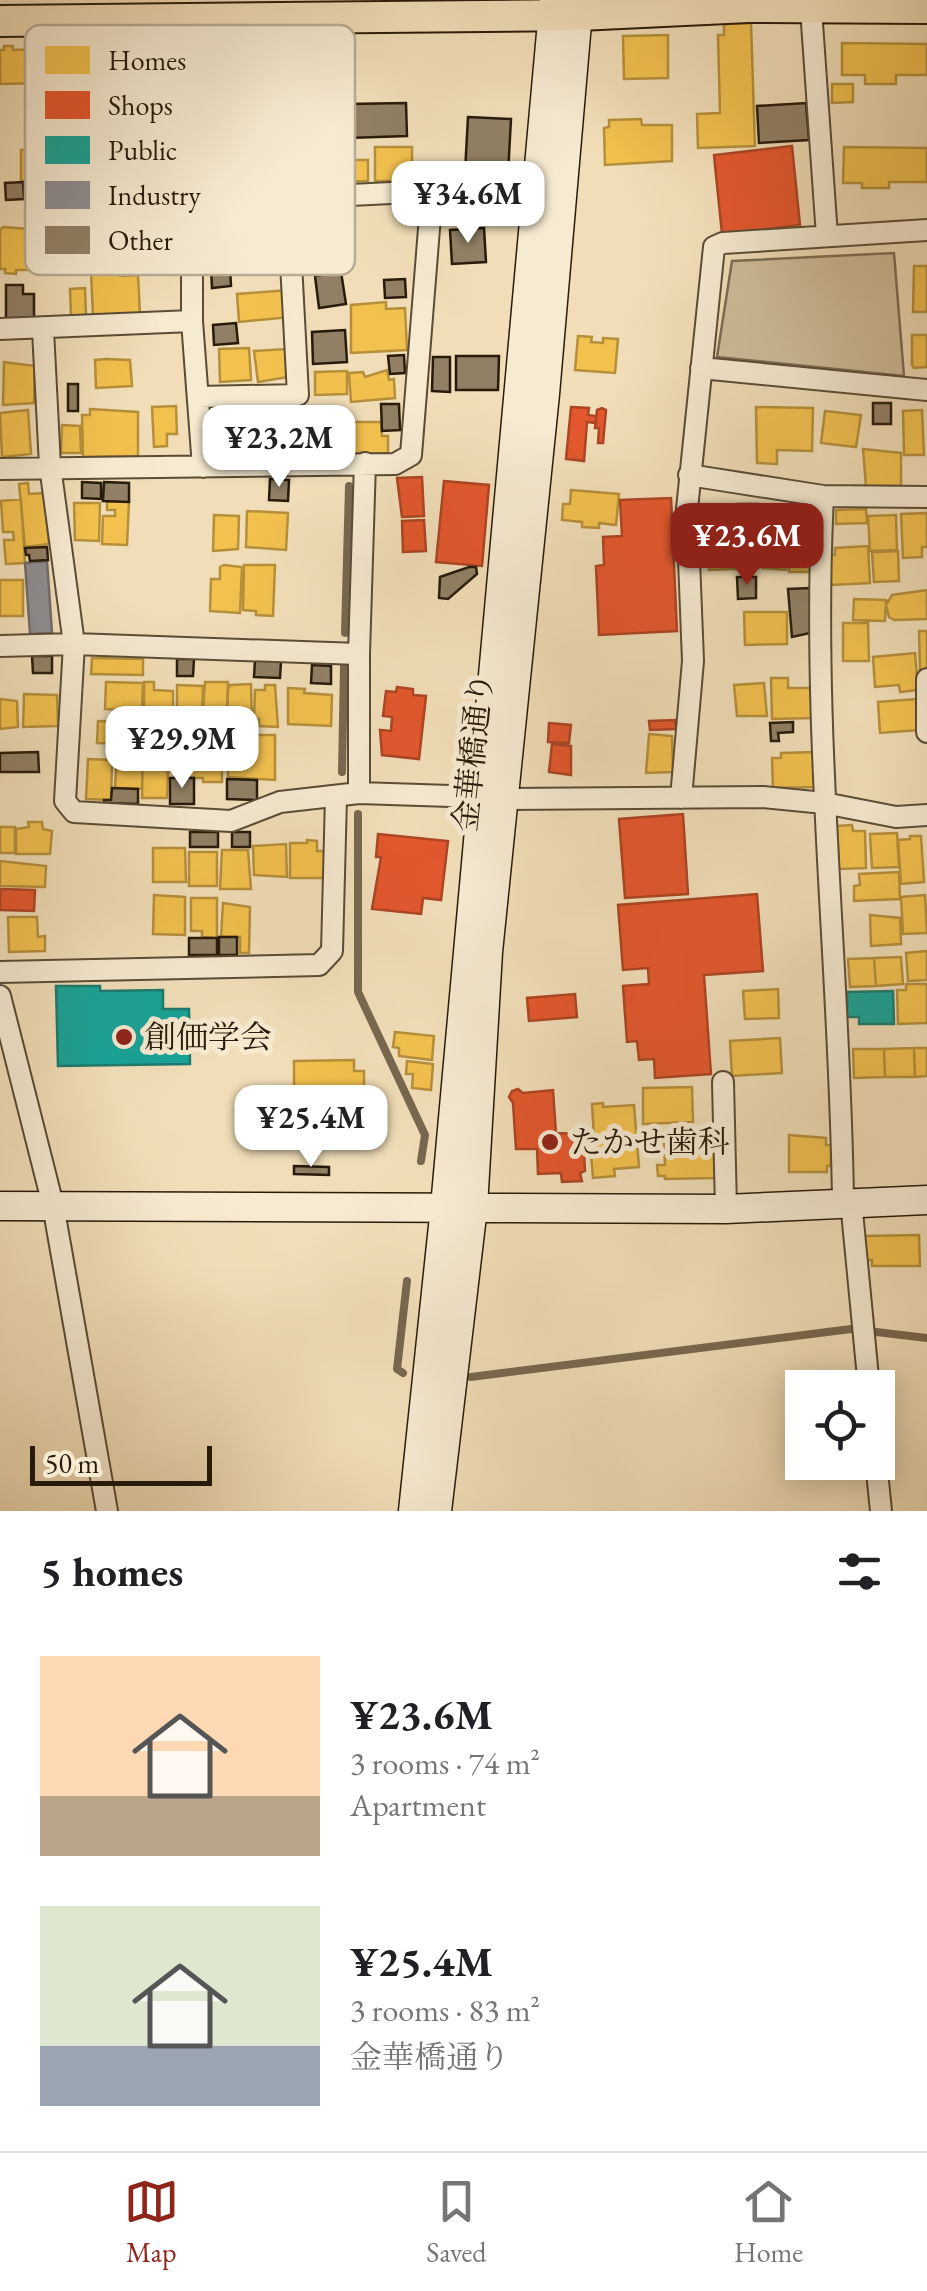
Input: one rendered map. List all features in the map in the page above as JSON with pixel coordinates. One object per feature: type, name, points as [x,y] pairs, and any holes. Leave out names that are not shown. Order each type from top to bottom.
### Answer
[{"type":"main road","points":[[0,21],[567,8],[927,8]]},
{"type":"street","points":[[816,6],[827,236]]},
{"type":"street","name":"金華橋通り","points":[[414,1511],[459,1207],[488,952],[493,798],[567,8]]},
{"type":"street","points":[[285,16],[285,25]]},
{"type":"street","points":[[0,469],[395,464],[411,454],[432,191],[355,194]]},
{"type":"street","points":[[681,798],[693,662],[689,475],[714,247],[723,243],[927,230]]},
{"type":"street","points":[[192,275],[203,466]]},
{"type":"street","points":[[198,397],[298,394],[293,275]]},
{"type":"street","points":[[0,330],[192,321]]},
{"type":"street","points":[[43,330],[50,466],[74,644],[64,801],[74,812],[231,820],[280,802],[359,793],[493,798],[763,796],[896,818],[927,815]]},
{"type":"street","points":[[701,368],[927,390]]},
{"type":"street","points":[[359,793],[365,463]]},
{"type":"street","points":[[689,475],[823,496],[927,497]]},
{"type":"street","points":[[823,496],[820,588],[824,804],[847,1201],[867,1370]]},
{"type":"street","points":[[0,646],[74,644],[359,654]]},
{"type":"street","points":[[927,679],[927,732]]},
{"type":"street","points":[[0,972],[319,965],[332,951],[336,797]]},
{"type":"street","points":[[0,996],[53,1205],[107,1511]]},
{"type":"street","points":[[723,1082],[726,1208]]},
{"type":"street","points":[[0,1206],[726,1208],[927,1200]]},
{"type":"street","name":"金華橋通り","points":[[437,1511],[459,1207]]},
{"type":"street","points":[[878,1480],[882,1511]]},
{"type":"shaded area","points":[[894,253],[904,376],[717,357],[732,261]]},
{"type":"building: Homes","points":[[751,23],[755,146],[698,148],[697,114],[720,113],[718,35],[724,35],[724,24]]},
{"type":"building: Homes","points":[[668,35],[668,78],[624,79],[623,36]]},
{"type":"building: Homes","points":[[842,43],[927,44],[927,75],[896,75],[896,84],[865,84],[865,75],[842,75]]},
{"type":"building: Homes","points":[[4,46],[25,50],[25,83],[0,84],[0,50]]},
{"type":"building: Homes","points":[[832,84],[853,84],[853,102],[832,103]]},
{"type":"building: Homes","points":[[641,119],[642,125],[672,125],[672,161],[605,165],[604,128],[609,127],[609,120]]},
{"type":"building: Homes","points":[[375,147],[412,147],[412,181],[375,181]]},
{"type":"building: Homes","points":[[844,147],[927,148],[927,182],[889,182],[889,188],[843,183]]},
{"type":"building: Homes","points":[[21,150],[25,150],[25,181],[21,181]]},
{"type":"building: Homes","points":[[355,160],[368,160],[368,181],[355,181]]},
{"type":"building: Homes","points":[[25,229],[25,270],[16,270],[16,274],[0,269],[0,230]]},
{"type":"building: Homes","points":[[914,266],[927,266],[927,312],[913,312]]},
{"type":"building: Homes","points":[[91,275],[138,275],[140,314],[93,316]]},
{"type":"building: Homes","points":[[85,288],[86,315],[71,316],[70,289]]},
{"type":"building: Homes","points":[[288,290],[291,317],[239,322],[237,294]]},
{"type":"building: Homes","points":[[386,302],[386,309],[405,308],[407,350],[351,353],[351,305]]},
{"type":"building: Homes","points":[[912,335],[927,335],[927,367],[912,365]]},
{"type":"building: Homes","points":[[578,336],[603,343],[603,338],[618,339],[615,373],[575,370]]},
{"type":"building: Homes","points":[[249,348],[251,380],[220,382],[219,349]]},
{"type":"building: Homes","points":[[286,349],[288,377],[258,382],[254,351]]},
{"type":"building: Homes","points":[[95,360],[130,360],[132,386],[96,388]]},
{"type":"building: Homes","points":[[4,362],[35,366],[34,403],[3,405]]},
{"type":"building: Homes","points":[[387,370],[389,380],[394,379],[395,398],[351,402],[349,373],[363,372],[365,377]]},
{"type":"building: Homes","points":[[347,371],[347,394],[315,395],[315,372]]},
{"type":"building: Homes","points":[[176,406],[177,434],[167,434],[167,446],[154,447],[152,407]]},
{"type":"building: Homes","points":[[756,407],[813,408],[812,451],[777,450],[777,464],[757,463]]},
{"type":"building: Homes","points":[[90,409],[138,412],[138,456],[83,457],[82,415],[90,415]]},
{"type":"building: Homes","points":[[28,410],[31,454],[2,457],[0,413]]},
{"type":"building: Homes","points":[[922,410],[924,455],[904,455],[903,411]]},
{"type":"building: Homes","points":[[295,411],[296,453],[268,454],[267,412]]},
{"type":"building: Homes","points":[[825,411],[861,415],[856,447],[821,443]]},
{"type":"building: Homes","points":[[345,422],[381,422],[382,436],[388,436],[388,453],[346,454]]},
{"type":"building: Homes","points":[[62,425],[80,426],[81,453],[61,453]]},
{"type":"building: Homes","points":[[254,431],[254,454],[225,454],[224,432]]},
{"type":"building: Homes","points":[[863,449],[901,453],[901,486],[866,486]]},
{"type":"building: Homes","points":[[28,483],[29,494],[44,493],[49,544],[25,547],[19,484]]},
{"type":"building: Homes","points":[[571,490],[619,494],[616,525],[582,527],[582,522],[562,520],[563,504],[570,504]]},
{"type":"building: Homes","points":[[21,499],[25,563],[6,564],[4,540],[14,540],[13,532],[3,532],[1,501]]},
{"type":"building: Homes","points":[[107,501],[129,502],[127,545],[102,544],[103,516],[115,516],[115,510],[107,510]]},
{"type":"building: Homes","points":[[74,503],[100,503],[99,541],[75,540]]},
{"type":"building: Homes","points":[[866,509],[867,523],[836,524],[836,510]]},
{"type":"building: Homes","points":[[791,510],[814,512],[812,536],[806,536],[805,544],[790,543]]},
{"type":"building: Homes","points":[[247,511],[288,513],[286,550],[246,547]]},
{"type":"building: Homes","points":[[927,513],[927,547],[922,547],[922,557],[903,558],[901,514]]},
{"type":"building: Homes","points":[[214,515],[239,516],[238,549],[213,551]]},
{"type":"building: Homes","points":[[896,515],[897,550],[870,551],[868,516]]},
{"type":"building: Homes","points":[[706,522],[730,524],[732,569],[709,570]]},
{"type":"building: Homes","points":[[765,528],[788,533],[786,570],[763,568]]},
{"type":"building: Homes","points":[[735,531],[753,531],[753,536],[759,536],[759,568],[734,569]]},
{"type":"building: Homes","points":[[868,546],[870,583],[831,585],[830,555],[835,555],[835,548]]},
{"type":"building: Homes","points":[[789,547],[812,547],[812,572],[789,572]]},
{"type":"building: Homes","points":[[898,551],[899,581],[874,582],[872,552]]},
{"type":"building: Homes","points":[[244,565],[275,565],[273,616],[243,610]]},
{"type":"building: Homes","points":[[220,567],[242,567],[240,613],[210,611],[211,579],[220,579]]},
{"type":"building: Homes","points":[[0,580],[23,580],[23,616],[0,616]]},
{"type":"building: Homes","points":[[927,590],[927,619],[889,617],[886,605],[892,595]]},
{"type":"building: Homes","points":[[854,599],[886,600],[885,621],[853,620]]},
{"type":"building: Homes","points":[[744,612],[787,612],[787,644],[745,645]]},
{"type":"building: Homes","points":[[843,623],[868,623],[869,661],[843,661]]},
{"type":"building: Homes","points":[[919,631],[927,631],[927,670],[920,670]]},
{"type":"building: Homes","points":[[915,653],[918,690],[900,692],[899,685],[875,687],[873,657]]},
{"type":"building: Homes","points":[[92,658],[143,659],[143,675],[91,674]]},
{"type":"building: Homes","points":[[771,678],[788,678],[788,688],[814,688],[815,718],[772,719]]},
{"type":"building: Homes","points":[[106,682],[143,683],[142,711],[105,709]]},
{"type":"building: Homes","points":[[144,682],[154,682],[154,690],[173,691],[173,723],[144,723]]},
{"type":"building: Homes","points":[[205,682],[228,682],[222,725],[202,724]]},
{"type":"building: Homes","points":[[764,683],[767,716],[737,716],[734,685]]},
{"type":"building: Homes","points":[[251,684],[252,725],[236,724],[236,719],[227,719],[228,690],[230,685]]},
{"type":"building: Homes","points":[[177,685],[203,686],[202,722],[177,721]]},
{"type":"building: Homes","points":[[265,685],[275,685],[278,727],[259,726],[259,719],[254,719],[255,690],[265,690]]},
{"type":"building: Homes","points":[[288,688],[332,695],[331,726],[288,724]]},
{"type":"building: Homes","points":[[24,694],[57,695],[58,726],[23,727]]},
{"type":"building: Homes","points":[[0,699],[17,701],[18,727],[0,729]]},
{"type":"building: Homes","points":[[917,699],[919,730],[880,733],[878,702]]},
{"type":"building: Homes","points":[[98,721],[141,723],[141,744],[97,743]]},
{"type":"building: Homes","points":[[212,731],[212,745],[188,745],[188,732]]},
{"type":"building: Homes","points":[[649,734],[672,736],[673,772],[646,773]]},
{"type":"building: Homes","points":[[228,735],[275,735],[275,780],[228,777]]},
{"type":"building: Homes","points":[[159,741],[169,742],[167,798],[142,798],[143,752],[159,753]]},
{"type":"building: Homes","points":[[175,745],[214,745],[214,759],[222,759],[222,782],[175,778]]},
{"type":"building: Homes","points":[[117,752],[143,753],[142,789],[115,788]]},
{"type":"building: Homes","points":[[816,752],[817,787],[773,788],[772,758],[781,758],[781,753]]},
{"type":"building: Homes","points":[[88,759],[112,760],[111,800],[86,799]]},
{"type":"building: Homes","points":[[28,822],[42,822],[43,829],[52,831],[50,854],[16,854],[16,829],[29,827]]},
{"type":"building: Homes","points":[[852,825],[853,831],[865,831],[866,868],[839,869],[837,826]]},
{"type":"building: Homes","points":[[0,827],[15,827],[15,853],[0,853]]},
{"type":"building: Homes","points":[[897,833],[899,867],[872,868],[870,834]]},
{"type":"building: Homes","points":[[921,836],[924,882],[901,884],[898,840]]},
{"type":"building: Homes","points":[[317,841],[317,851],[325,851],[325,878],[290,878],[290,843]]},
{"type":"building: Homes","points":[[286,844],[287,877],[254,875],[253,846]]},
{"type":"building: Homes","points":[[153,848],[185,848],[186,882],[153,882]]},
{"type":"building: Homes","points":[[222,850],[248,850],[251,889],[220,889]]},
{"type":"building: Homes","points":[[189,852],[217,852],[217,886],[189,886]]},
{"type":"building: Homes","points":[[0,861],[46,866],[45,887],[0,886]]},
{"type":"building: Homes","points":[[899,872],[900,899],[854,901],[859,874]]},
{"type":"building: Homes","points":[[154,895],[185,897],[185,935],[153,934]]},
{"type":"building: Homes","points":[[925,895],[927,933],[903,934],[901,897]]},
{"type":"building: Homes","points":[[191,898],[217,898],[217,938],[191,931]]},
{"type":"building: Homes","points":[[223,903],[250,907],[249,953],[240,953],[240,937],[221,937]]},
{"type":"building: Homes","points":[[870,915],[900,918],[901,944],[871,946]]},
{"type":"building: Homes","points":[[8,917],[37,917],[38,937],[45,936],[45,951],[9,952]]},
{"type":"building: Homes","points":[[927,951],[927,980],[908,981],[906,953]]},
{"type":"building: Homes","points":[[901,957],[903,984],[876,986],[874,958]]},
{"type":"building: Homes","points":[[874,958],[876,986],[850,987],[848,959]]},
{"type":"building: Homes","points":[[906,984],[927,984],[927,1023],[898,1024],[897,990],[906,990]]},
{"type":"building: Homes","points":[[778,989],[779,1018],[745,1019],[743,991]]},
{"type":"building: Homes","points":[[395,1032],[434,1036],[432,1060],[399,1056],[399,1048],[393,1047]]},
{"type":"building: Homes","points":[[780,1038],[782,1073],[732,1076],[730,1041]]},
{"type":"building: Homes","points":[[914,1048],[927,1048],[927,1076],[915,1077]]},
{"type":"building: Homes","points":[[914,1048],[915,1077],[885,1077],[884,1049]]},
{"type":"building: Homes","points":[[853,1049],[884,1049],[885,1077],[854,1078]]},
{"type":"building: Homes","points":[[354,1060],[354,1071],[364,1071],[364,1092],[294,1094],[294,1061]]},
{"type":"building: Homes","points":[[407,1061],[433,1064],[431,1090],[412,1088],[413,1074],[406,1074]]},
{"type":"building: Homes","points":[[692,1087],[693,1122],[643,1124],[643,1088]]},
{"type":"building: Homes","points":[[603,1103],[603,1107],[634,1105],[639,1167],[614,1169],[615,1176],[593,1178],[592,1104]]},
{"type":"building: Homes","points":[[789,1135],[826,1138],[826,1145],[831,1145],[831,1166],[827,1166],[827,1172],[789,1172]]},
{"type":"building: Homes","points":[[714,1142],[715,1178],[658,1176],[657,1165],[665,1165],[664,1143]]},
{"type":"building: Homes","points":[[919,1235],[920,1266],[872,1266],[872,1260],[867,1260],[864,1236]]},
{"type":"building: Shops","points":[[792,146],[800,225],[722,234],[714,155]]},
{"type":"building: Shops","points":[[571,407],[589,408],[588,415],[596,416],[596,423],[587,422],[584,461],[566,459]]},
{"type":"building: Shops","points":[[597,410],[606,410],[603,443],[598,443]]},
{"type":"building: Shops","points":[[422,477],[424,516],[402,517],[397,478]]},
{"type":"building: Shops","points":[[444,481],[489,485],[482,566],[436,562]]},
{"type":"building: Shops","points":[[671,498],[677,631],[599,635],[596,566],[604,565],[603,537],[622,536],[620,500]]},
{"type":"building: Shops","points":[[424,520],[426,551],[403,552],[402,521]]},
{"type":"building: Shops","points":[[397,687],[426,696],[419,759],[382,755],[380,730],[391,731],[392,717],[383,716],[386,691],[396,692]]},
{"type":"building: Shops","points":[[675,720],[676,729],[650,730],[649,721]]},
{"type":"building: Shops","points":[[549,723],[571,725],[569,743],[548,742]]},
{"type":"building: Shops","points":[[552,744],[571,746],[571,775],[549,772]]},
{"type":"building: Shops","points":[[683,814],[688,894],[625,898],[619,819]]},
{"type":"building: Shops","points":[[378,834],[448,841],[441,900],[423,898],[421,914],[372,909],[381,857],[376,857]]},
{"type":"building: Shops","points":[[0,889],[35,890],[34,911],[0,910]]},
{"type":"building: Shops","points":[[757,894],[763,971],[704,975],[711,1074],[655,1078],[654,1059],[639,1060],[637,1041],[627,1042],[623,986],[649,984],[648,968],[623,970],[618,905]]},
{"type":"building: Shops","points":[[575,994],[577,1017],[529,1021],[527,998]]},
{"type":"building: Shops","name":"たかせ歯科","points":[[518,1089],[523,1093],[553,1090],[556,1133],[583,1134],[582,1181],[562,1182],[561,1173],[538,1174],[537,1149],[516,1149],[513,1103],[509,1097]]},
{"type":"building: Shops","points":[[294,1097],[334,1097],[335,1127],[318,1127],[318,1136],[295,1137]]},
{"type":"building: Public","name":"創価学会","points":[[56,986],[100,986],[100,991],[163,990],[163,1009],[189,1009],[190,1064],[58,1066]]},
{"type":"building: Public","points":[[893,991],[894,1024],[859,1024],[859,1017],[847,1017],[847,992]]},
{"type":"building: Industry","points":[[47,561],[52,633],[30,634],[25,563]]},
{"type":"building: Other","points":[[406,103],[407,136],[355,138],[355,104]]},
{"type":"building: Other","points":[[806,103],[809,140],[759,143],[757,106]]},
{"type":"building: Other","points":[[468,117],[511,119],[508,174],[465,172]]},
{"type":"building: Other","points":[[23,182],[24,199],[6,200],[5,183]]},
{"type":"building: Other","points":[[484,228],[486,262],[452,264],[450,230]]},
{"type":"building: Other","points":[[211,275],[230,275],[231,286],[212,288]]},
{"type":"building: Other","points":[[341,275],[346,304],[319,308],[315,276]]},
{"type":"building: Other","points":[[405,279],[406,297],[385,298],[384,280]]},
{"type":"building: Other","points":[[6,285],[23,285],[23,294],[34,294],[34,319],[6,319]]},
{"type":"building: Other","points":[[236,323],[238,343],[214,345],[213,325]]},
{"type":"building: Other","points":[[345,330],[347,362],[313,364],[312,332]]},
{"type":"building: Other","points":[[404,355],[405,373],[390,374],[388,356]]},
{"type":"building: Other","points":[[456,356],[499,356],[498,390],[456,390]]},
{"type":"building: Other","points":[[433,357],[450,357],[450,392],[432,391]]},
{"type":"building: Other","points":[[68,384],[78,384],[78,411],[68,411]]},
{"type":"building: Other","points":[[873,403],[891,403],[891,424],[873,424]]},
{"type":"building: Other","points":[[381,404],[399,404],[400,430],[382,431]]},
{"type":"building: Other","points":[[270,479],[289,480],[288,501],[269,500]]},
{"type":"building: Other","points":[[82,482],[101,483],[101,499],[82,498]]},
{"type":"building: Other","points":[[104,482],[129,483],[129,502],[103,501]]},
{"type":"building: Other","points":[[738,504],[758,504],[758,524],[739,524]]},
{"type":"building: Other","points":[[47,547],[48,560],[30,561],[26,555],[25,548]]},
{"type":"building: Other","points":[[476,567],[477,574],[448,599],[439,598],[440,577]]},
{"type":"building: Other","points":[[737,577],[756,577],[756,598],[738,599]]},
{"type":"building: Other","points":[[810,588],[810,633],[792,637],[788,589]]},
{"type":"building: Other","points":[[32,656],[52,656],[52,673],[33,673]]},
{"type":"building: Other","points":[[177,659],[194,659],[193,676],[177,676]]},
{"type":"building: Other","points":[[255,660],[281,661],[280,678],[254,677]]},
{"type":"building: Other","points":[[312,665],[331,666],[331,684],[311,683]]},
{"type":"building: Other","points":[[793,722],[793,732],[778,733],[779,741],[771,741],[770,723]]},
{"type":"building: Other","points":[[38,752],[39,772],[0,772],[0,753]]},
{"type":"building: Other","points":[[170,778],[194,778],[194,804],[170,804]]},
{"type":"building: Other","points":[[227,779],[257,780],[257,800],[227,799]]},
{"type":"building: Other","points":[[112,788],[138,789],[138,804],[104,803],[111,800]]},
{"type":"building: Other","points":[[190,832],[218,832],[218,847],[190,847]]},
{"type":"building: Other","points":[[232,832],[250,832],[250,847],[232,847]]},
{"type":"building: Other","points":[[219,937],[237,937],[237,955],[219,955]]},
{"type":"building: Other","points":[[189,938],[217,938],[217,955],[189,955]]},
{"type":"building: Other","points":[[294,1166],[329,1167],[329,1175],[294,1174]]},
{"type":"waterway","points":[[345,633],[349,486]]},
{"type":"waterway","points":[[342,772],[344,666]]},
{"type":"waterway","points":[[358,814],[358,992],[425,1135],[421,1161]]},
{"type":"waterway","points":[[403,1373],[397,1369],[407,1281]]},
{"type":"waterway","points":[[471,1377],[851,1329],[927,1338]]},
{"type":"place","name":"創価学会","points":[[124,1037]]},
{"type":"place","name":"たかせ歯科","points":[[550,1142]]}]
